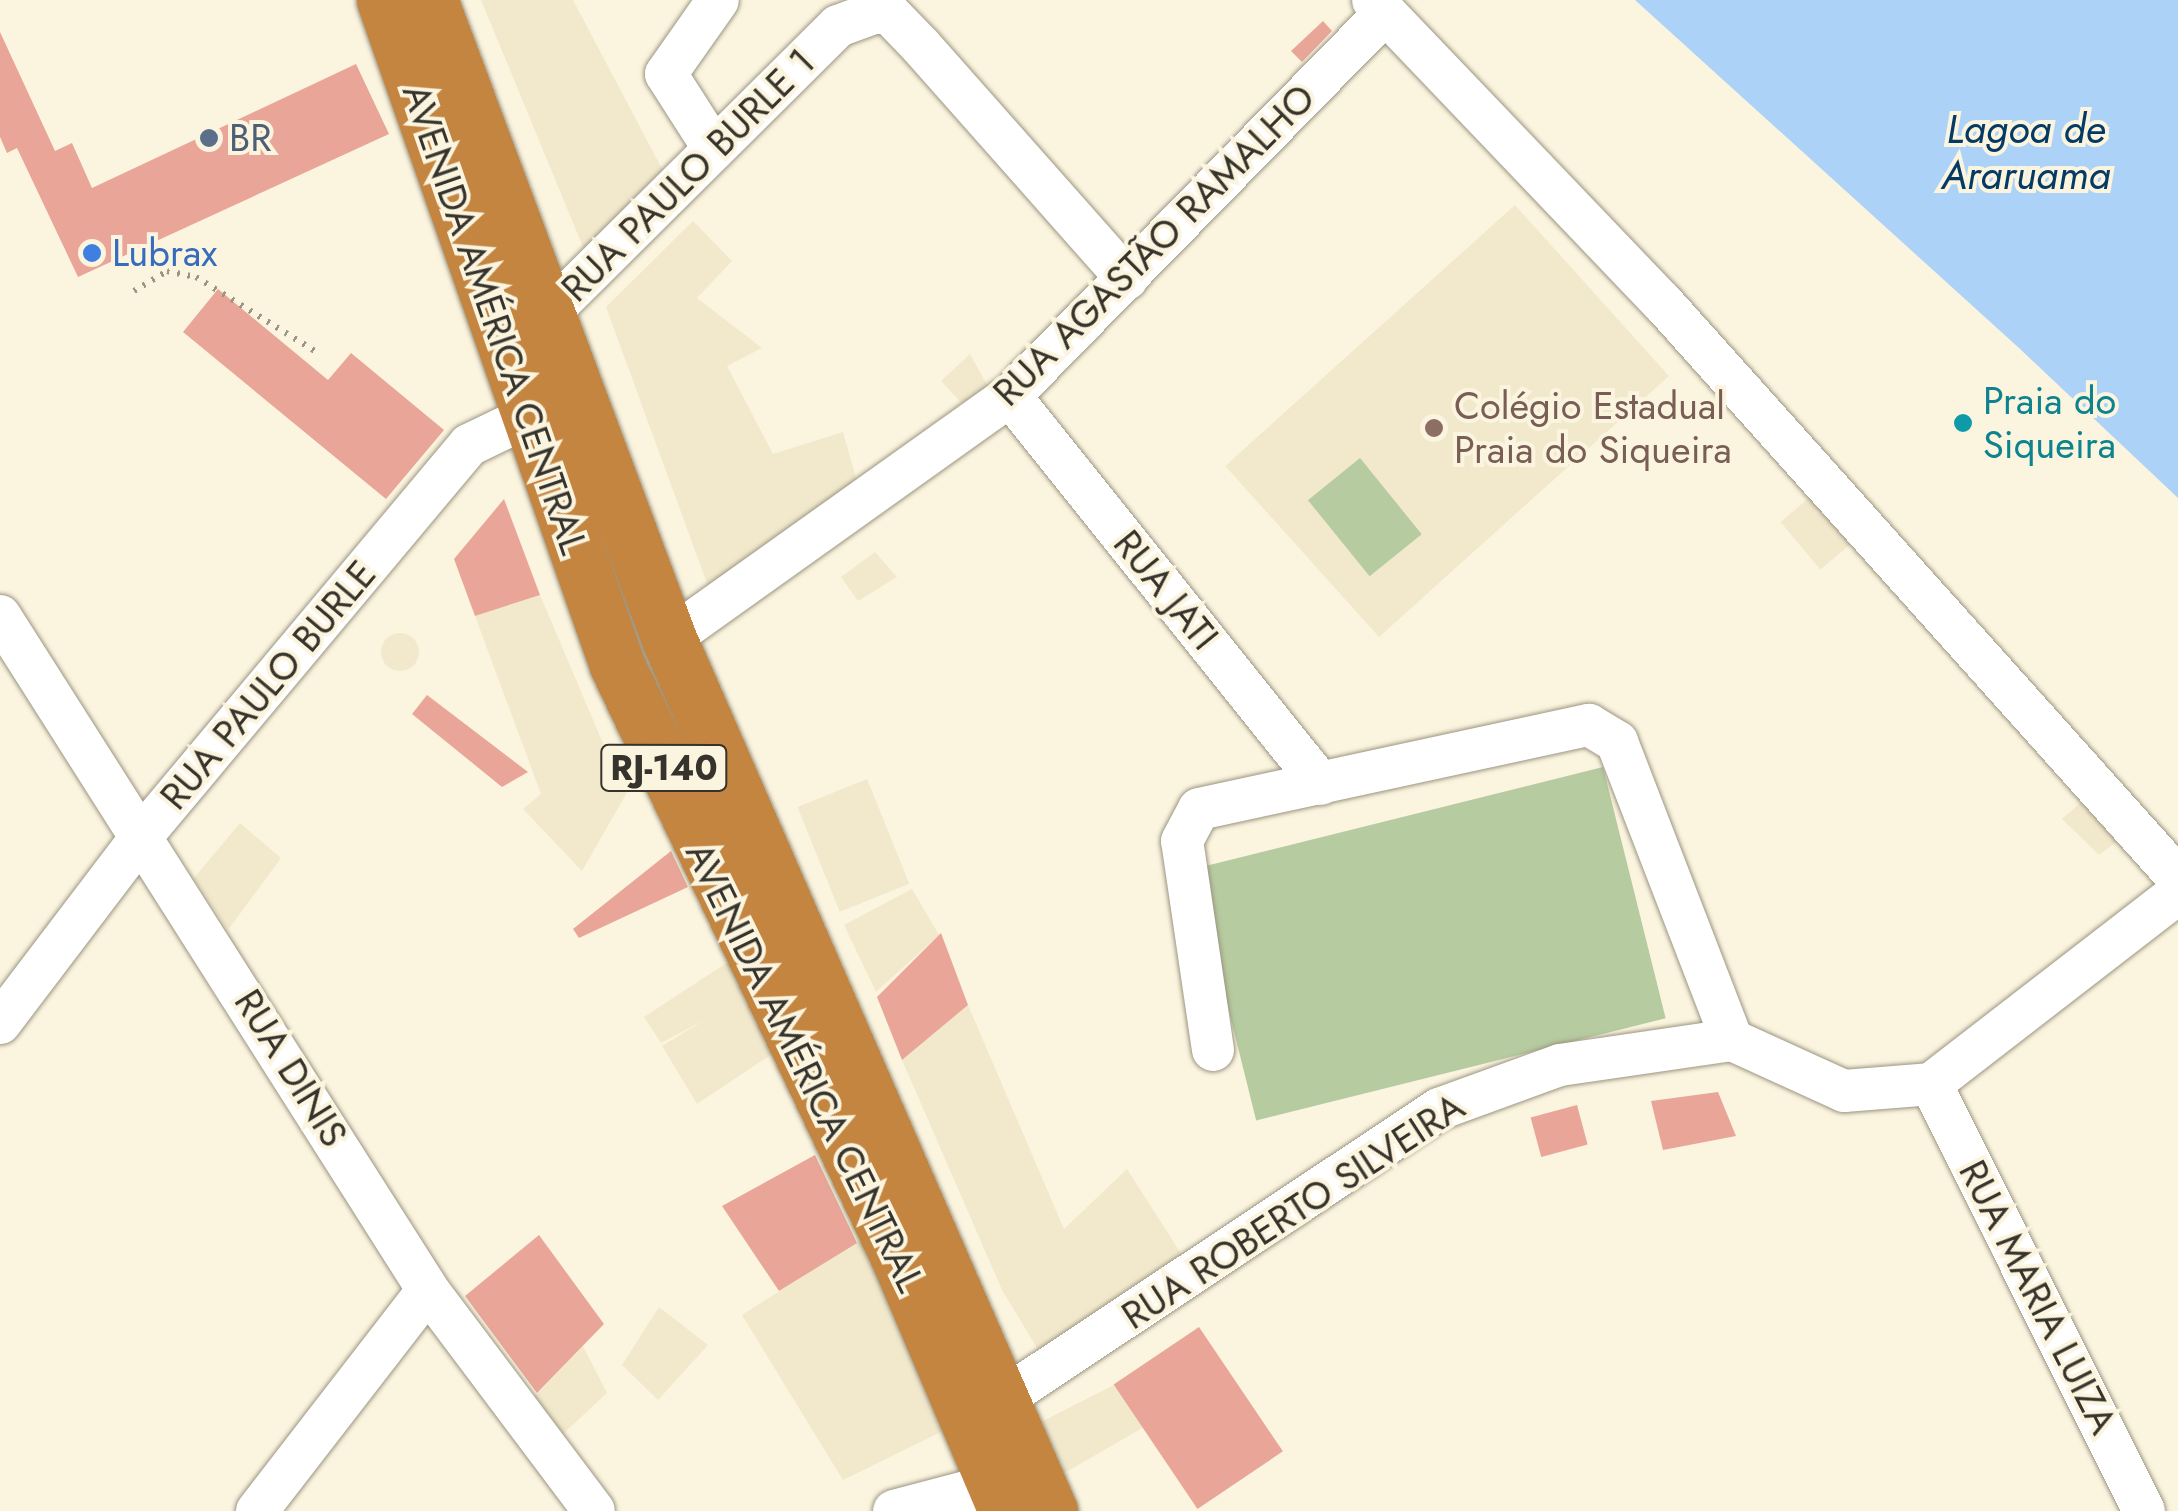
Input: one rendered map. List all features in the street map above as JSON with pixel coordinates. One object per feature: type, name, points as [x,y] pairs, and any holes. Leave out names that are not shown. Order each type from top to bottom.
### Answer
[{"type":"highway","name":"AVENIDA AMÉRICA CENTRAL","points":[[384,0],[552,405],[669,639],[1004,1398],[1050,1511]]},
{"type":"highway","name":"AVENIDA AMÉRICA CENTRAL","points":[[430,0],[545,317],[552,405],[617,665],[1001,1497]]},
{"type":"street","points":[[714,149],[666,74],[718,0]]},
{"type":"street","points":[[1379,6],[1662,302],[2178,878]]},
{"type":"street","name":"RUA AGASTÃO RAMALHO","points":[[669,639],[1010,396],[1127,279],[1379,6]]},
{"type":"street","name":"RUA PAULO BURLE 1","points":[[545,317],[838,26],[889,14],[1127,279]]},
{"type":"street","name":"RUA JATI","points":[[1010,396],[1322,784]]},
{"type":"street","name":"RUA PAULO BURLE","points":[[0,1024],[145,832],[469,445],[552,405]]},
{"type":"street","name":"RUA DINIS","points":[[0,616],[145,832],[428,1290],[594,1511]]},
{"type":"street","points":[[1213,1050],[1186,822],[1216,803],[1606,728],[1732,1040],[1844,1091],[1931,1084],[2178,893]]},
{"type":"street","name":"RUA ROBERTO SILVEIRA","points":[[1004,1398],[1438,1110],[1560,1065],[1732,1040]]},
{"type":"street","name":"RUA MARIA LUIZA","points":[[1931,1084],[2144,1511]]},
{"type":"street","points":[[257,1511],[428,1290]]},
{"type":"street","points":[[894,1511],[1001,1497]]},
{"type":"path","points":[[134,291],[167,271],[196,277],[318,353]]},
{"type":"shaded area","points":[[481,0],[573,0],[670,184],[588,259]]},
{"type":"shaded area","name":"Colégio Estadual Praia do Siqueira","points":[[1515,205],[1669,376],[1379,637],[1225,466]]},
{"type":"shaded area","points":[[693,221],[732,261],[697,298],[762,348],[727,366],[773,454],[843,432],[860,492],[712,597],[606,307]]},
{"type":"shaded area","points":[[970,354],[992,394],[971,413],[941,381]]},
{"type":"shaded area","points":[[1815,493],[1855,540],[1820,569],[1781,522]]},
{"type":"shaded area","points":[[875,552],[897,577],[858,601],[841,577]]},
{"type":"shaded area","points":[[540,595],[608,755],[600,759],[629,789],[582,871],[523,809],[541,794],[475,616]]},
{"type":"shaded area","points":[[400,633],[414,638],[419,652],[414,666],[400,671],[386,666],[381,652],[386,638]]},
{"type":"shaded area","points":[[867,779],[909,884],[840,912],[797,807]]},
{"type":"shaded area","points":[[2095,790],[2131,831],[2099,855],[2062,819]]},
{"type":"shaded area","points":[[240,823],[281,858],[228,930],[194,878]]},
{"type":"shaded area","points":[[912,889],[939,935],[876,992],[844,925]]},
{"type":"shaded area","points":[[728,962],[775,1052],[697,1104],[662,1046],[703,1021],[661,1043],[644,1017]]},
{"type":"shaded area","points":[[968,1005],[1064,1229],[1127,1169],[1191,1269],[1046,1363],[1002,1290],[902,1060]]},
{"type":"shaded area","points":[[868,1235],[951,1427],[843,1480],[742,1315]]},
{"type":"shaded area","points":[[659,1307],[708,1345],[658,1400],[622,1365]]},
{"type":"shaded area","points":[[583,1346],[607,1393],[562,1435],[534,1397]]},
{"type":"shaded area","points":[[1114,1385],[1144,1427],[1061,1475],[1039,1423]]},
{"type":"green space","points":[[1360,458],[1422,534],[1370,576],[1308,500]]},
{"type":"green space","points":[[1603,767],[1666,1018],[1256,1120],[1194,869]]},
{"type":"water","name":"Lagoa de Araruama","points":[[1635,0],[2178,0],[2178,498],[2019,348]]},
{"type":"building","points":[[1323,21],[1332,31],[1302,62],[1291,51]]},
{"type":"building","points":[[0,32],[55,151],[72,143],[92,188],[356,64],[389,134],[78,277],[17,148],[7,153],[0,137]]},
{"type":"building","points":[[218,289],[328,380],[351,353],[444,430],[386,499],[183,332]]},
{"type":"building","points":[[504,499],[540,595],[475,616],[454,559]]},
{"type":"building","points":[[427,695],[528,772],[502,787],[412,714]]},
{"type":"building","points":[[671,851],[688,887],[579,938],[573,929]]},
{"type":"building","points":[[941,933],[968,1005],[902,1060],[877,997]]},
{"type":"building","points":[[1718,1092],[1736,1136],[1663,1150],[1651,1101]]},
{"type":"building","points":[[1577,1105],[1588,1145],[1541,1157],[1531,1117]]},
{"type":"building","points":[[815,1155],[857,1243],[779,1291],[722,1206]]},
{"type":"building","points":[[539,1235],[604,1324],[537,1393],[465,1296]]},
{"type":"building","points":[[1199,1327],[1283,1451],[1197,1509],[1114,1385]]},
{"type":"place","name":"BR","points":[[209,138]]},
{"type":"place","name":"Lubrax","points":[[92,253]]},
{"type":"place","name":"Praia do Siqueira","points":[[1963,423]]},
{"type":"place","name":"Colégio Estadual Praia do Siqueira","points":[[1434,428]]}]
